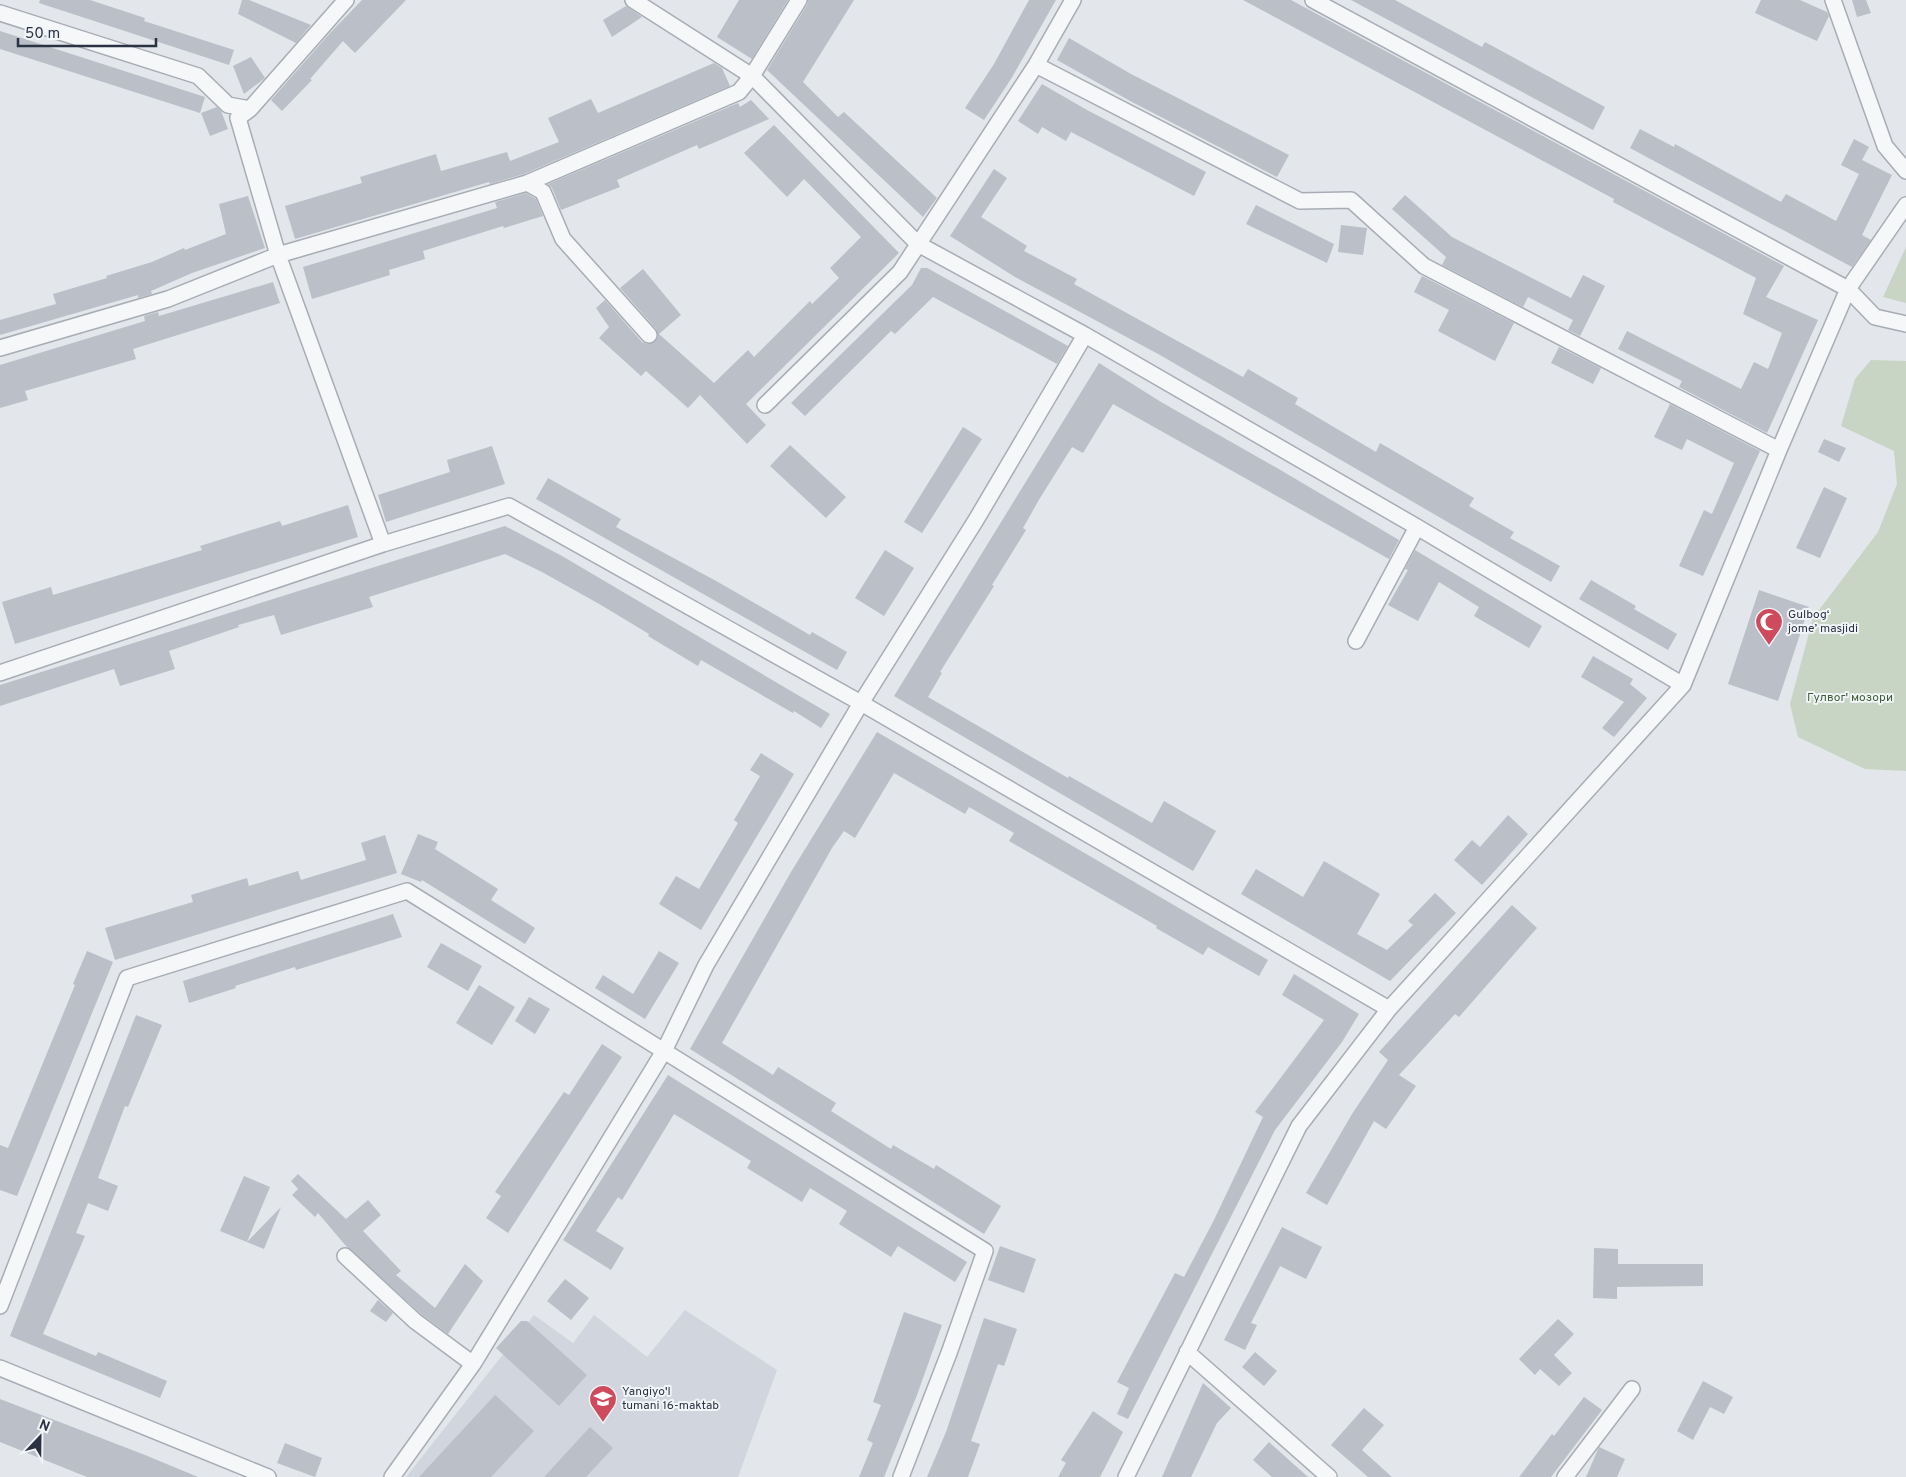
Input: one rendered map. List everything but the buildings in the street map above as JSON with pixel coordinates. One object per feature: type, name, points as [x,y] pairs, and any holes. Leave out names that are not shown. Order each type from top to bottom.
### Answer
[{"type":"street","points":[[346,0],[250,109],[238,118],[278,255],[384,544]]},
{"type":"street","points":[[633,0],[752,76],[918,244],[1084,335],[1417,527],[1683,685]]},
{"type":"street","points":[[0,348],[168,299],[278,255],[526,183],[739,92],[752,76],[799,0]]},
{"type":"street","points":[[765,405],[900,272],[1036,65],[1073,0]]},
{"type":"street","points":[[1313,0],[1848,289],[1874,318],[1906,324]]},
{"type":"street","points":[[1833,0],[1885,146],[1906,171]]},
{"type":"street","points":[[0,13],[198,76],[228,105],[250,109]]},
{"type":"street","points":[[1036,65],[1300,201],[1351,200],[1424,266],[1779,450]]},
{"type":"street","points":[[526,183],[543,192],[563,238],[649,335]]},
{"type":"street","points":[[1126,1477],[1299,1126],[1389,1009],[1683,685],[1779,450],[1848,289],[1906,205]]},
{"type":"street","points":[[392,1477],[473,1364],[664,1051],[706,965],[861,703],[976,520],[1084,335]]},
{"type":"street","points":[[0,673],[384,544],[509,506],[861,703],[1389,1009]]},
{"type":"street","points":[[1356,641],[1417,527]]},
{"type":"street","points":[[0,1306],[127,978],[407,891],[985,1251],[949,1353],[901,1477]]},
{"type":"street","points":[[345,1256],[415,1321],[473,1364]]},
{"type":"street","points":[[1187,1352],[1329,1477]]},
{"type":"street","points":[[0,1368],[268,1477]]},
{"type":"street","points":[[1565,1477],[1632,1389]]},
{"type":"shaded area","name":"Yangiyo'l tumani 16-maktab","points":[[685,1310],[777,1370],[738,1477],[406,1477],[534,1315],[573,1343],[594,1315],[647,1357]]},
{"type":"green space","points":[[1906,247],[1906,303],[1883,297]]},
{"type":"green space","name":"Гулвог' мозори","points":[[1871,360],[1906,361],[1906,771],[1865,769],[1798,737],[1790,704],[1813,618],[1878,532],[1897,484],[1894,451],[1841,426],[1855,379]]},
{"type":"place","name":"Gulbog‘ jome’ masjidi","points":[[1769,646]]},
{"type":"place","name":"Yangiyo'l tumani 16-maktab","points":[[603,1423]]}]
